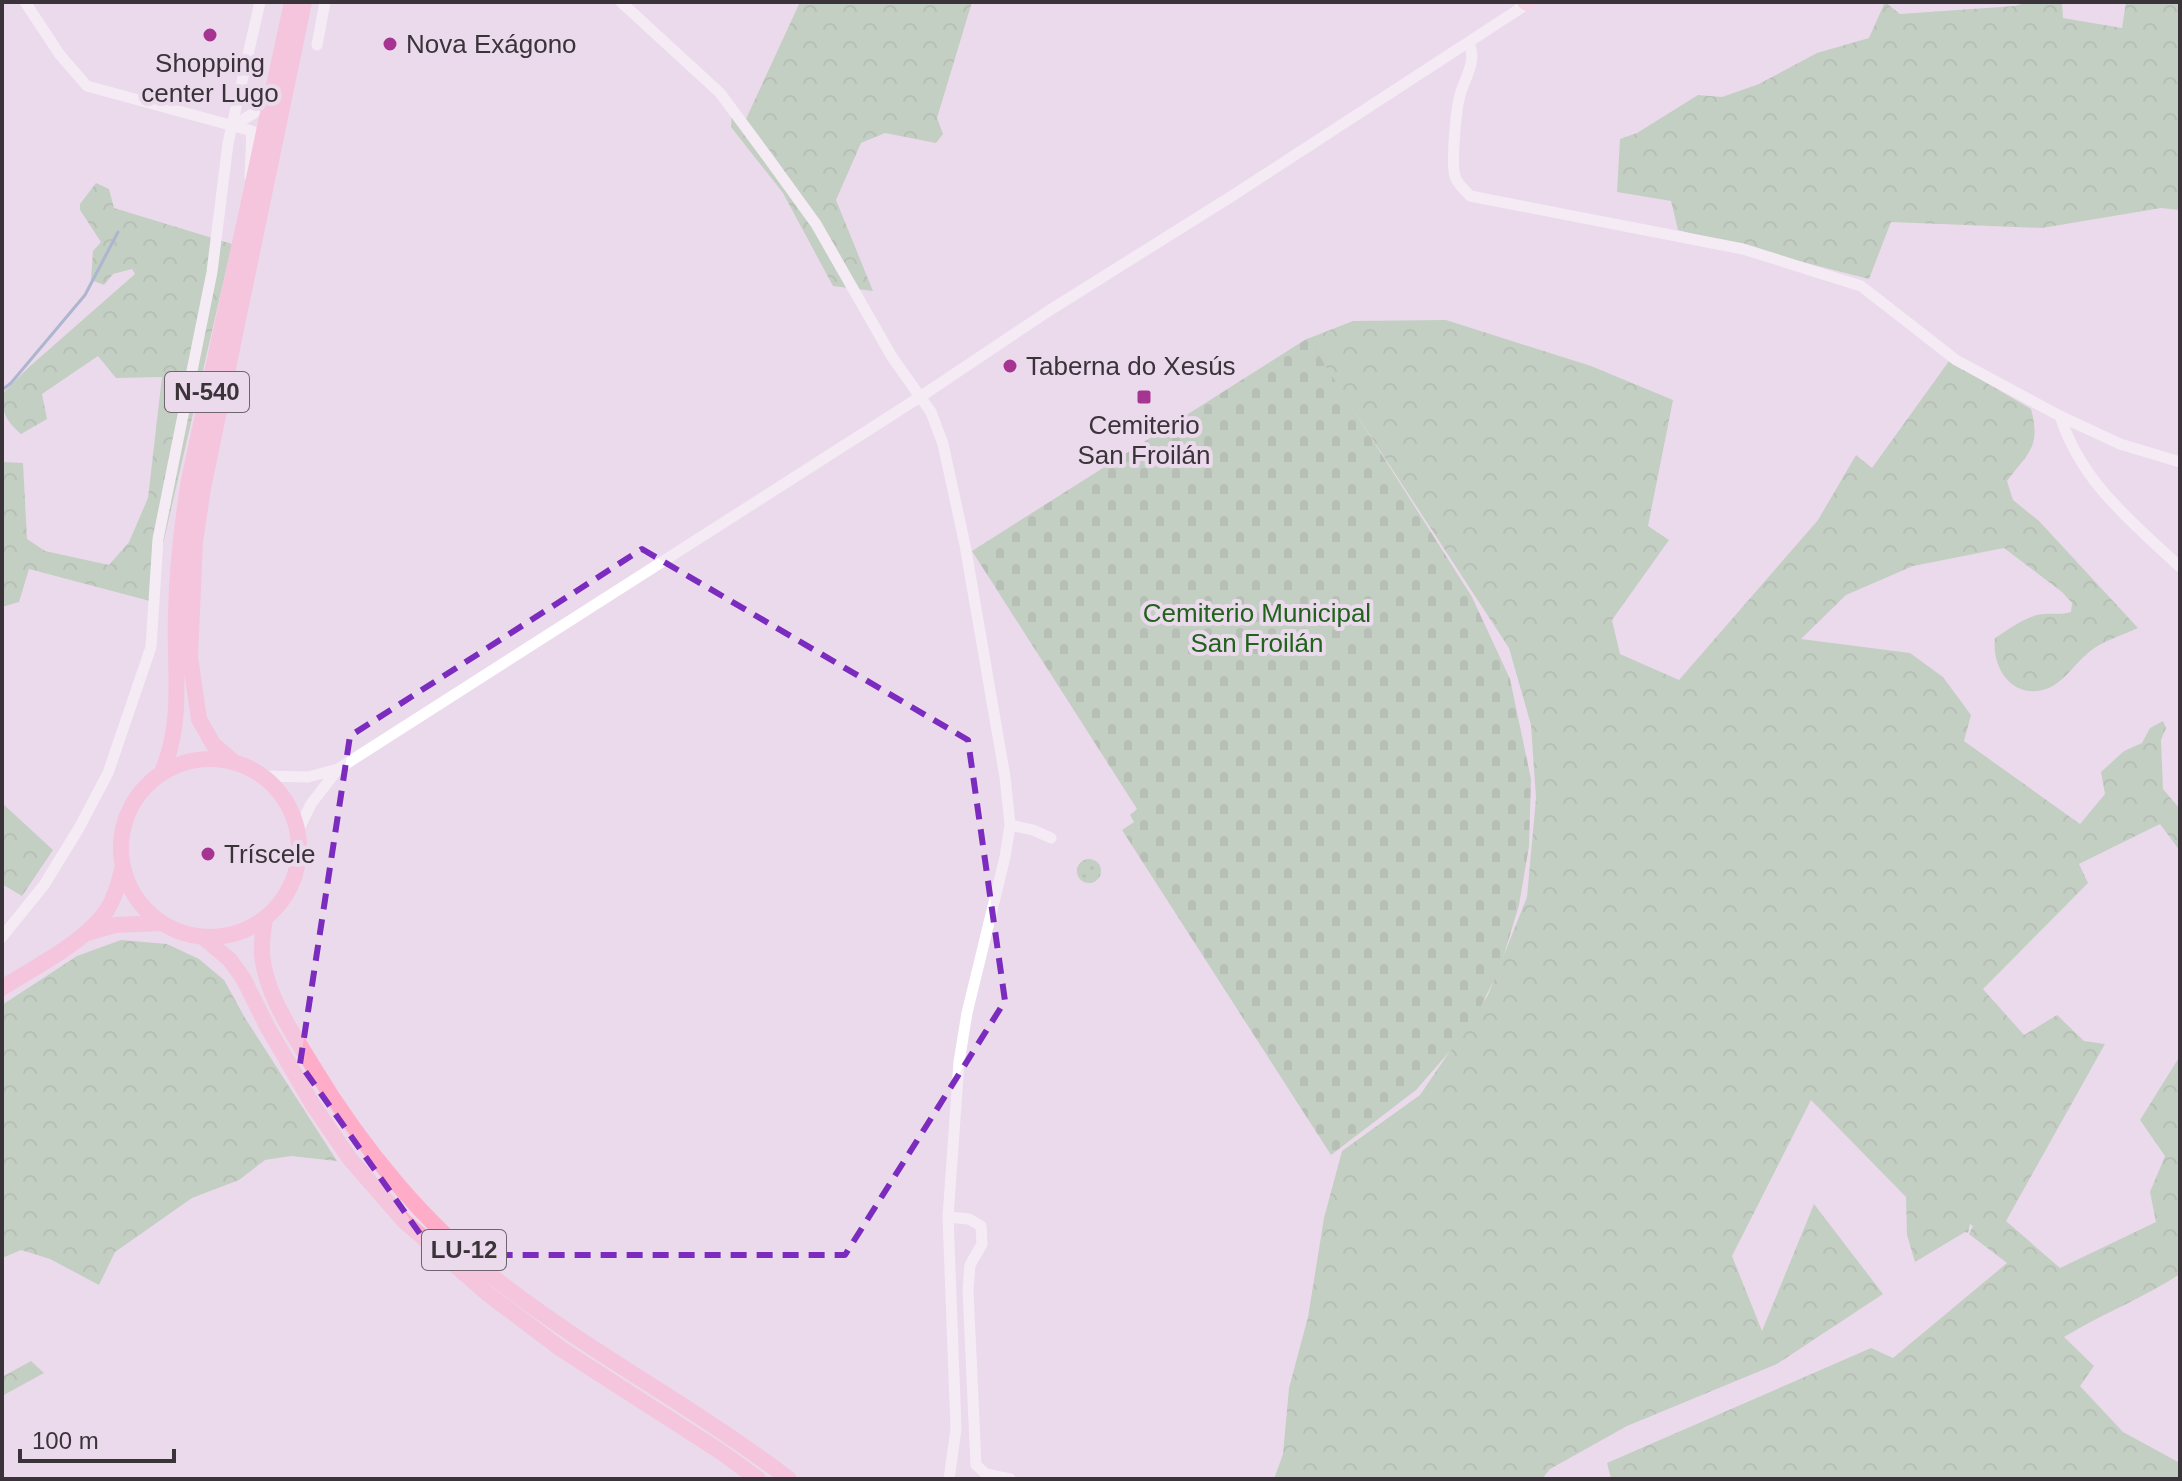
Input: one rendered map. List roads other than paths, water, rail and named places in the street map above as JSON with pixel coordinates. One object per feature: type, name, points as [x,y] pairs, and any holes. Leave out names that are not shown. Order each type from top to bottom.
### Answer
[{"type":"highway","name":"N-540","points":[[162,772],[176,728],[176,602],[182,520],[189,480],[272,86],[297,7]]},
{"type":"highway","name":"N-540","points":[[234,762],[209,758],[185,762],[162,772],[141,790],[126,814],[120,841],[122,869],[130,890],[143,909],[181,933],[204,938],[225,937],[265,919],[282,901],[294,880],[299,855],[298,831],[286,800],[264,776],[234,762],[213,744],[199,719],[190,657],[195,542],[203,488],[297,7]]},
{"type":"highway","name":"N-540","points":[[2,988],[85,934],[106,911],[117,889],[122,869]]},
{"type":"highway","name":"LU-12","points":[[265,919],[261,953],[265,972],[289,1028],[331,1098],[384,1168],[413,1200],[500,1283],[789,1479]]},
{"type":"highway","name":"N-540","points":[[85,934],[115,925],[161,923]]},
{"type":"highway","name":"LU-12","points":[[204,938],[230,960],[243,978],[313,1105],[350,1159],[404,1221],[488,1294],[561,1349],[758,1479]]},
{"type":"street","points":[[25,2],[60,55],[87,86],[252,131],[250,189]]},
{"type":"street","points":[[2,937],[44,885],[101,787],[134,703],[151,647],[158,539],[212,272],[223,175],[260,2]]},
{"type":"street","points":[[317,45],[325,2]]},
{"type":"street","points":[[621,2],[720,93],[816,224],[892,357],[931,412],[943,444],[1005,777],[1010,825],[967,1013],[959,1062],[948,1217],[956,1429],[949,1479]]},
{"type":"street","points":[[264,776],[308,777],[338,769],[1469,44],[1527,3]]},
{"type":"street","points":[[1469,44],[1473,51],[1472,60],[1459,99],[1453,173],[1458,184],[1470,196],[1743,249],[1861,286],[1956,360],[2060,416],[2120,444],[2180,462]]},
{"type":"street","points":[[234,125],[254,113],[272,86]]},
{"type":"street","points":[[2060,416],[2067,438],[2100,492],[2180,567]]},
{"type":"street","points":[[298,831],[311,804],[338,769]]},
{"type":"street","points":[[1010,825],[1051,838]]},
{"type":"street","points":[[948,1217],[969,1219],[981,1226],[982,1244],[970,1265],[968,1290],[976,1465],[986,1474],[1010,1479]]},
{"type":"waterway","points":[[2,390],[85,295],[118,232]]},
{"type":"place","name":"Shopping center Lugo","points":[[210,35]]},
{"type":"place","name":"Nova Exágono","points":[[390,44]]},
{"type":"place","name":"Taberna do Xesús","points":[[1010,366]]},
{"type":"place","name":"Cemiterio San Froilán","points":[[1144,397]]},
{"type":"place","name":"Tríscele","points":[[208,854]]},
{"type":"park label","name":"Cemiterio Municipal San Froilán","points":[[1257,628]]}]
